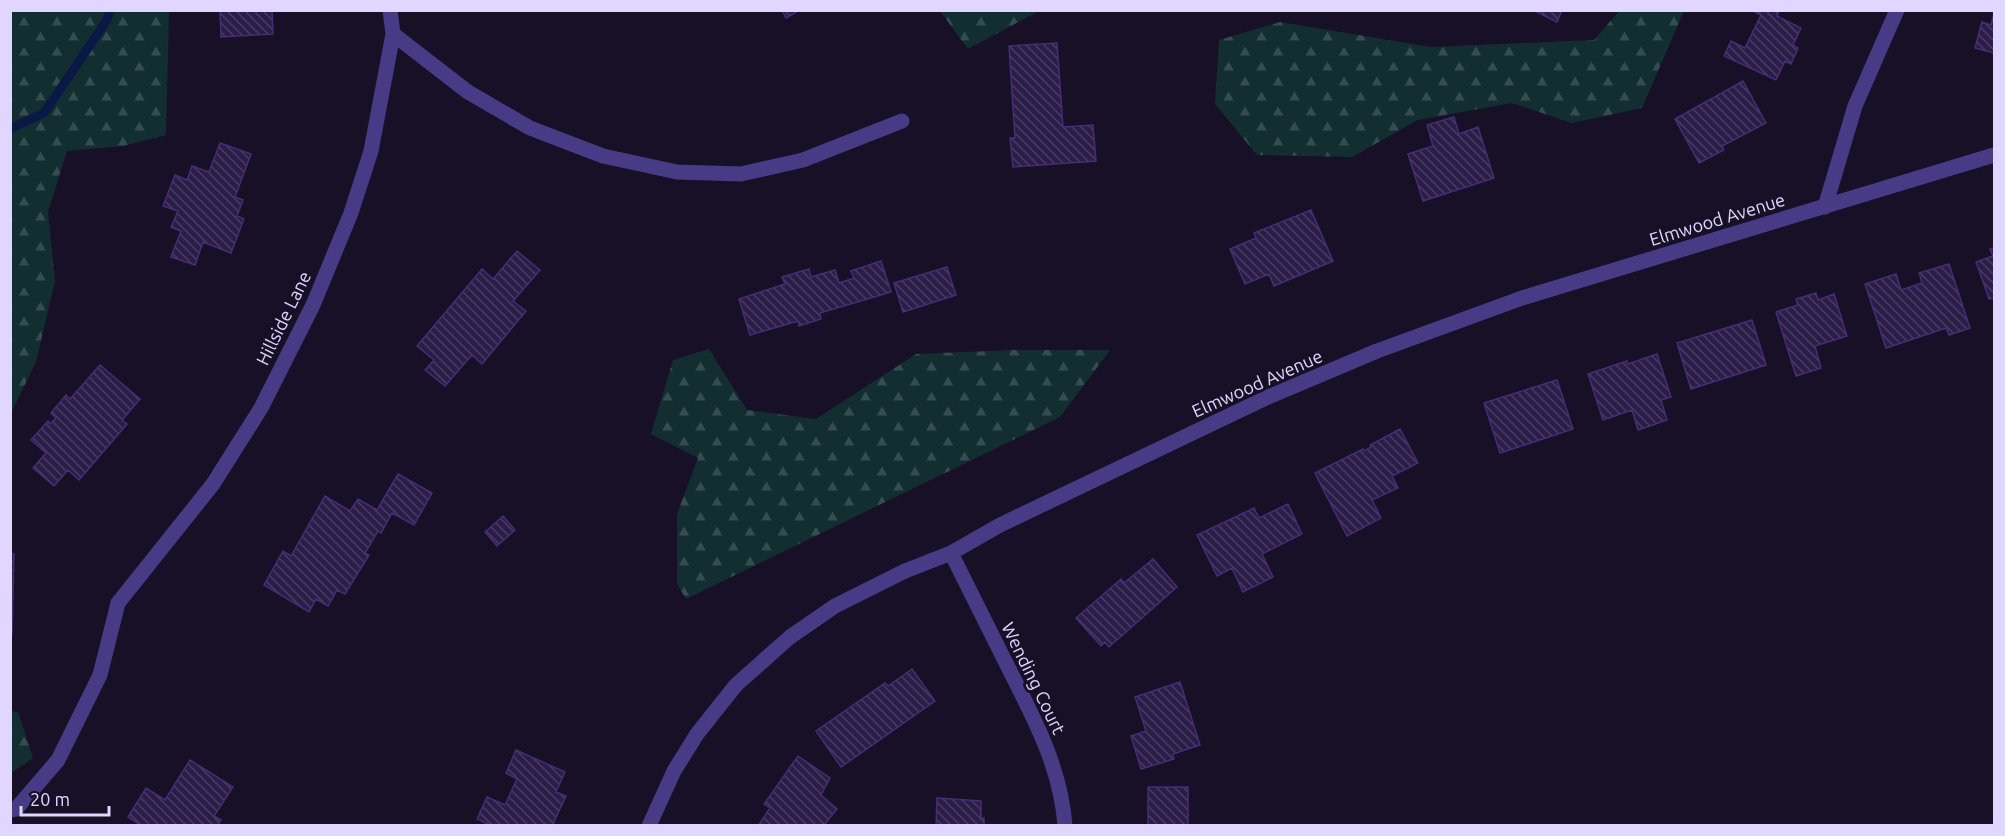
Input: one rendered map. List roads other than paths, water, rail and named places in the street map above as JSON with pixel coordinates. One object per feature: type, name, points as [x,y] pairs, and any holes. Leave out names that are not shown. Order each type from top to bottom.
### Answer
[{"type":"street","name":"Hillside Lane","points":[[10,810],[16,809],[58,760],[100,675],[118,603],[213,484],[261,408],[313,305],[351,213],[370,151],[393,34],[390,10]]},
{"type":"street","points":[[1825,207],[1855,106],[1898,10]]},
{"type":"street","points":[[393,34],[468,92],[530,128],[603,156],[677,172],[741,174],[803,160],[902,121]]},
{"type":"street","name":"Elmwood Avenue","points":[[648,825],[674,771],[691,743],[736,685],[790,637],[835,606],[905,571],[951,553],[1000,525],[1268,397],[1377,351],[1522,298],[1995,155]]},
{"type":"street","name":"Wending Court","points":[[951,553],[1029,709],[1053,763],[1065,825]]},
{"type":"waterway","points":[[10,129],[44,113],[107,20],[110,10]]}]
